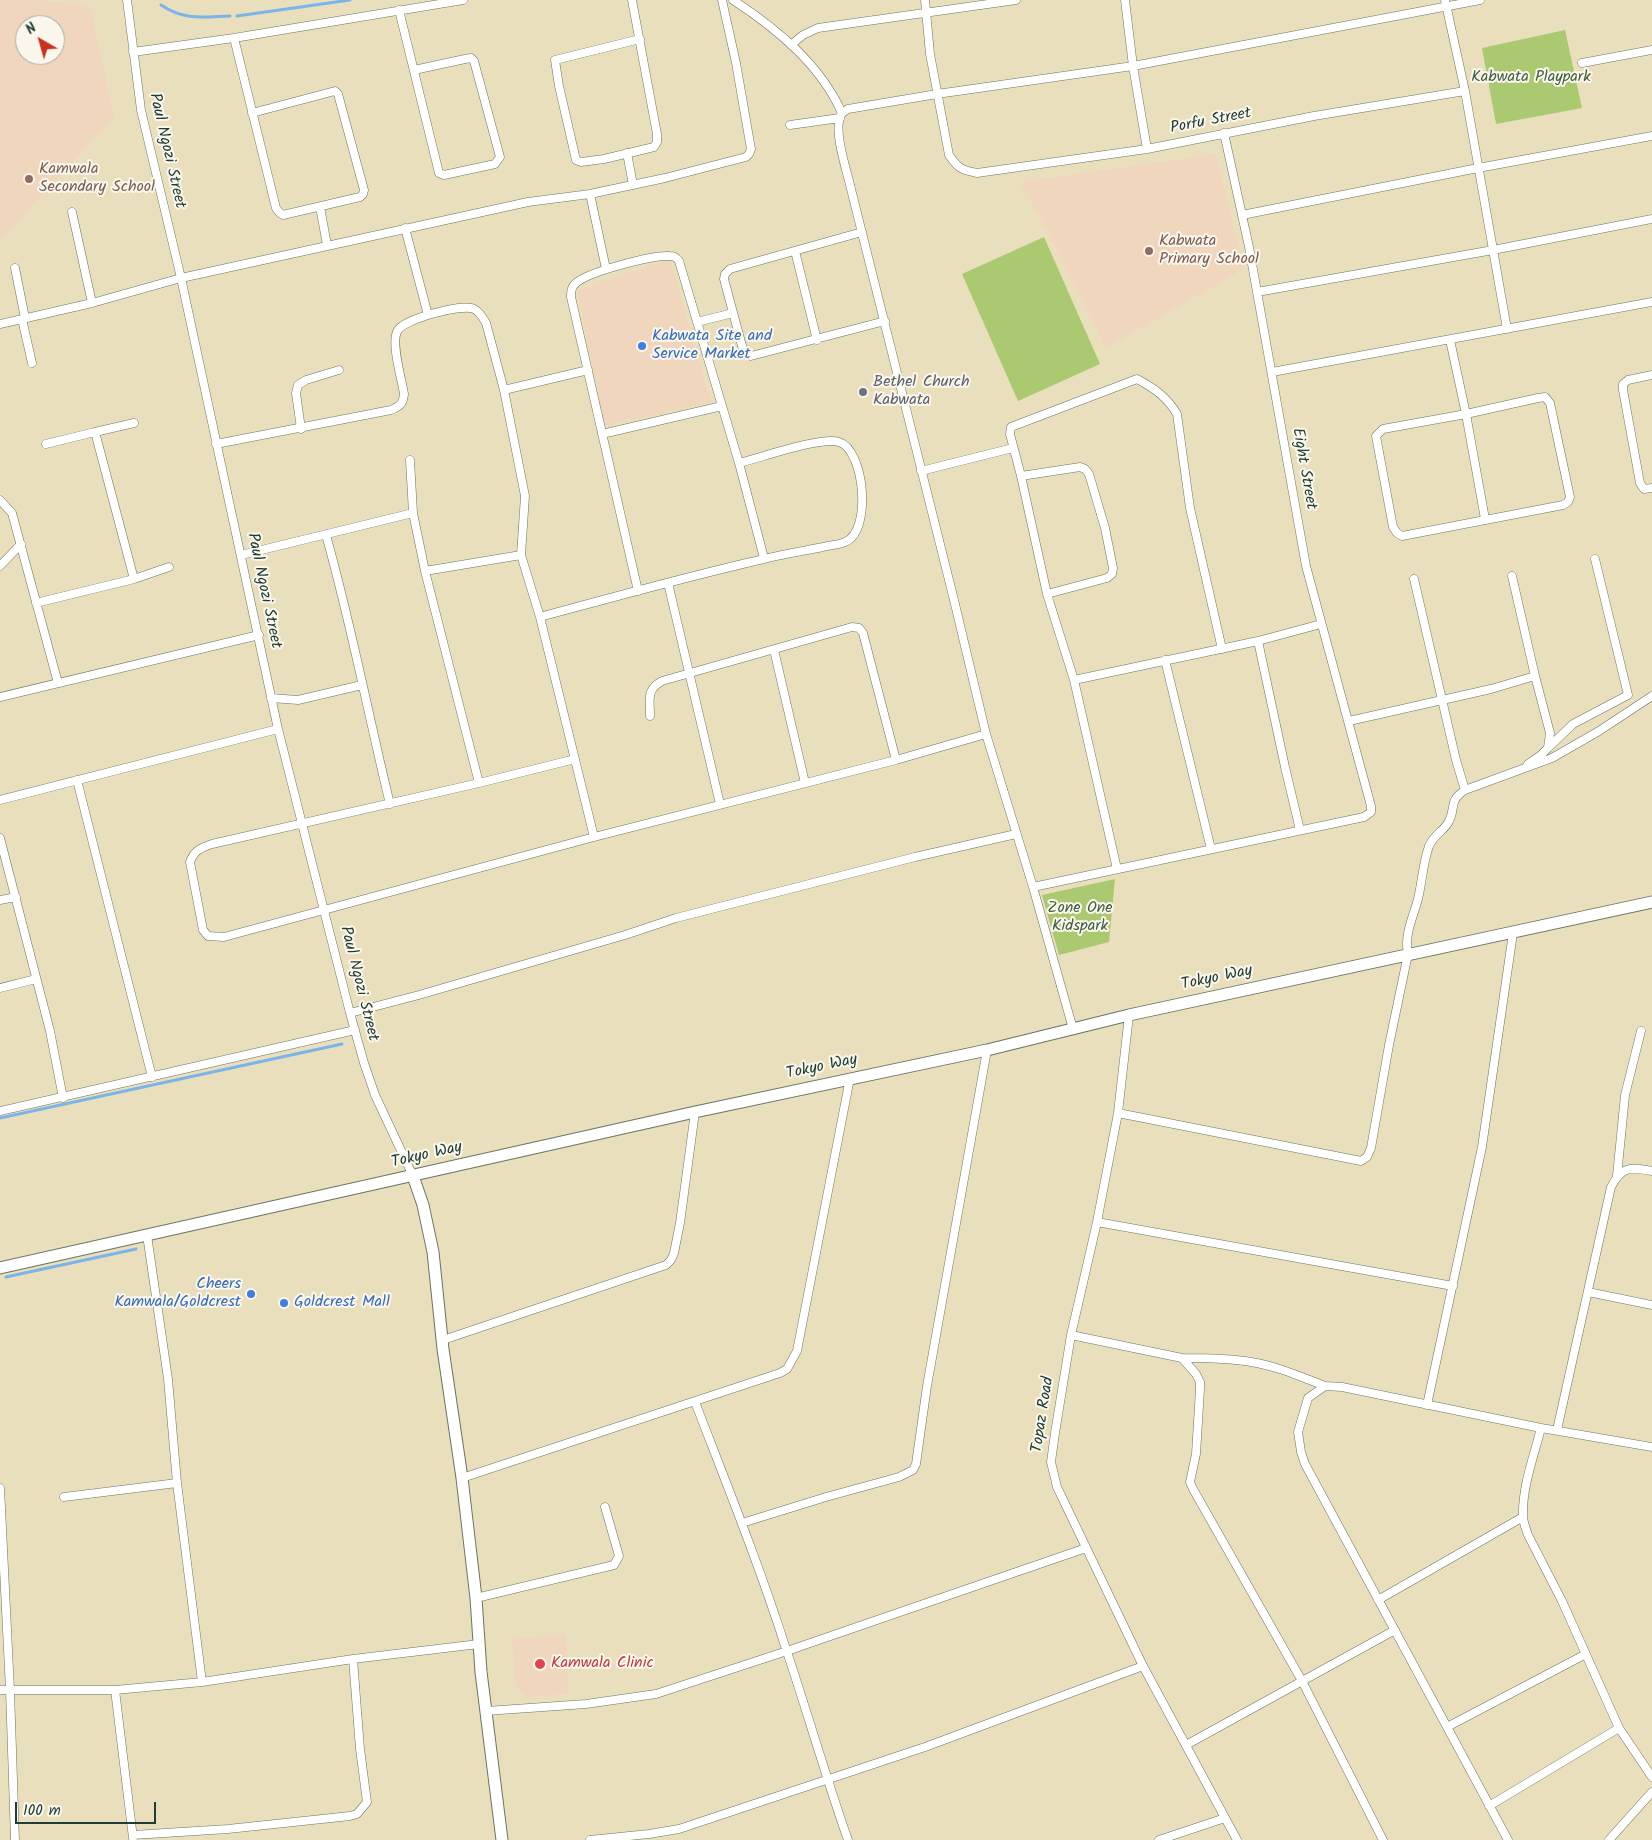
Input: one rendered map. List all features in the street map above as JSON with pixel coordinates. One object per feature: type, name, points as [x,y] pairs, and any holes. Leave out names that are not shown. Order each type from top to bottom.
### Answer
[{"type":"main road","name":"Tokyo Way","points":[[0,1268],[695,1112],[987,1050],[1129,1015],[1652,902]]},
{"type":"main road","points":[[413,1176],[423,1205],[433,1252],[442,1340],[462,1478],[476,1598],[486,1711],[502,1840]]},
{"type":"street","name":"Paul Ngozi Street","points":[[127,0],[132,52],[141,110],[181,278],[278,730],[355,1030],[375,1095],[413,1176]]},
{"type":"street","points":[[132,52],[234,38],[464,0]]},
{"type":"street","points":[[632,0],[640,40],[657,134],[657,142],[654,147],[581,162],[576,160],[554,62],[556,58],[640,40]]},
{"type":"street","points":[[0,324],[92,303],[181,278],[327,245],[528,202],[590,194],[665,178],[749,154],[751,149],[740,85],[722,0]]},
{"type":"street","points":[[733,0],[757,16],[812,65],[829,88],[841,116],[840,140],[986,734],[1033,887],[1073,1029]]},
{"type":"street","points":[[925,0],[930,54],[937,94]]},
{"type":"street","points":[[791,45],[803,35],[818,28],[1016,0]]},
{"type":"street","points":[[1125,0],[1133,66],[1147,149]]},
{"type":"street","points":[[790,125],[841,116],[848,109],[937,94],[1133,66],[1446,3],[1480,0]]},
{"type":"street","points":[[1446,3],[1465,91],[1507,329]]},
{"type":"street","points":[[399,10],[439,173],[444,176],[495,164],[500,157],[474,61],[470,58],[414,70]]},
{"type":"street","points":[[234,38],[252,113],[276,208],[279,212],[283,215],[360,197],[363,194],[338,94],[335,91],[332,90],[252,113]]},
{"type":"street","points":[[1582,63],[1652,50]]},
{"type":"street","name":"Porfu Street","points":[[937,94],[949,155],[962,170],[977,173],[1147,149],[1314,116],[1465,91]]},
{"type":"street","name":"Eight Street","points":[[1224,134],[1257,292],[1306,566],[1372,806],[1371,812],[1364,816],[1300,830]]},
{"type":"street","points":[[1242,215],[1652,136]]},
{"type":"street","points":[[627,153],[633,184]]},
{"type":"street","points":[[590,194],[606,269]]},
{"type":"street","points":[[320,207],[327,245]]},
{"type":"street","points":[[72,212],[92,303]]},
{"type":"street","points":[[1257,292],[1493,250],[1652,219]]},
{"type":"street","points":[[405,228],[428,315]]},
{"type":"street","points":[[862,232],[730,269],[724,279],[742,346],[748,355],[751,356],[885,321]]},
{"type":"street","points":[[795,251],[817,340]]},
{"type":"street","points":[[638,591],[571,290],[574,284],[587,276],[606,269],[665,256],[676,257],[680,261],[740,463],[764,558]]},
{"type":"street","points":[[15,268],[32,363]]},
{"type":"street","points":[[1272,372],[1652,302]]},
{"type":"street","points":[[216,444],[301,429],[391,410],[400,406],[404,402],[404,394],[395,340],[397,330],[404,324],[428,315],[463,307],[473,308],[481,315],[486,324],[504,390],[524,496],[521,555],[540,617],[594,837]]},
{"type":"street","points":[[697,322],[733,313]]},
{"type":"street","points":[[1450,340],[1466,414],[1485,519]]},
{"type":"street","points":[[301,429],[296,393],[298,385],[306,380],[339,370]]},
{"type":"street","points":[[504,390],[588,370]]},
{"type":"street","points":[[1652,375],[1628,380],[1623,384],[1623,390],[1640,483],[1644,488],[1652,488]]},
{"type":"street","points":[[1118,869],[1074,680],[1047,594],[1010,434],[1012,428],[1137,379],[1157,390],[1171,403],[1178,414],[1190,508],[1222,649]]},
{"type":"street","points":[[1545,397],[1550,402],[1570,497],[1568,502],[1563,505],[1485,519],[1402,536],[1396,533],[1393,527],[1376,436],[1383,429],[1545,397]]},
{"type":"street","points":[[602,434],[722,406]]},
{"type":"street","points":[[46,444],[134,423]]},
{"type":"street","points":[[95,432],[134,579]]},
{"type":"street","points":[[540,617],[764,558],[846,542],[857,532],[862,509],[862,486],[856,463],[848,448],[840,442],[832,441],[812,444],[740,463]]},
{"type":"street","points":[[922,471],[1013,448]]},
{"type":"street","points":[[410,460],[413,513],[425,571],[480,783]]},
{"type":"street","points":[[1021,476],[1080,468],[1085,469],[1089,474],[1113,568],[1112,574],[1107,578],[1047,594]]},
{"type":"street","points":[[0,500],[12,513],[58,683]]},
{"type":"street","points":[[241,555],[413,513]]},
{"type":"street","points":[[326,535],[342,594],[390,804]]},
{"type":"street","points":[[0,566],[21,544]]},
{"type":"street","points":[[425,571],[521,555]]},
{"type":"street","points":[[1515,772],[1541,755],[1573,724],[1628,695],[1595,559]]},
{"type":"street","points":[[36,603],[134,579],[169,568]]},
{"type":"street","points":[[1512,576],[1550,733],[1548,748]]},
{"type":"street","points":[[1414,579],[1456,760],[1465,790]]},
{"type":"street","points":[[668,583],[720,804]]},
{"type":"street","points":[[1074,680],[1258,641],[1321,624]]},
{"type":"street","points":[[650,716],[650,693],[653,686],[662,682],[852,627],[859,628],[863,633],[896,760]]},
{"type":"street","points":[[0,697],[259,635]]},
{"type":"street","points":[[1033,887],[1300,830],[1258,641]]},
{"type":"street","points":[[774,650],[805,783]]},
{"type":"street","points":[[1165,660],[1211,849]]},
{"type":"street","points":[[1349,721],[1442,701],[1535,676]]},
{"type":"street","points":[[271,698],[298,700],[362,685]]},
{"type":"street","points":[[1118,1113],[1360,1161],[1367,1157],[1371,1148],[1389,1045],[1408,954],[1406,943],[1408,929],[1418,900],[1430,846],[1438,832],[1448,823],[1452,813],[1453,802],[1465,790],[1552,758],[1599,731],[1652,696]]},
{"type":"street","points":[[0,800],[278,730]]},
{"type":"street","points":[[575,759],[200,848],[193,854],[190,862],[203,930],[208,936],[224,937],[594,837],[896,760],[986,734]]},
{"type":"street","points":[[77,780],[152,1078]]},
{"type":"street","points":[[350,1013],[550,957],[676,918],[915,857],[1016,834]]},
{"type":"street","points":[[0,838],[50,1032],[63,1098]]},
{"type":"street","points":[[0,900],[16,897]]},
{"type":"street","points":[[1428,1405],[1482,1148],[1514,933]]},
{"type":"street","points":[[0,988],[36,979]]},
{"type":"street","name":"Topaz Road","points":[[1129,1015],[1118,1113],[1097,1222],[1071,1335],[1051,1462],[1057,1487],[1143,1666],[1237,1840]]},
{"type":"street","points":[[0,1111],[152,1078],[355,1030]]},
{"type":"street","points":[[1557,1430],[1611,1187],[1617,1176],[1625,1095],[1640,1031]]},
{"type":"street","points":[[742,1523],[899,1477],[912,1470],[916,1464],[927,1386],[987,1050]]},
{"type":"street","points":[[462,1478],[695,1402],[780,1373],[787,1368],[794,1358],[850,1078]]},
{"type":"street","points":[[442,1340],[666,1265],[671,1260],[680,1223],[695,1112]]},
{"type":"street","points":[[1617,1176],[1627,1169],[1652,1171]]},
{"type":"street","points":[[1097,1222],[1452,1286]]},
{"type":"street","points":[[147,1235],[168,1379],[177,1483],[202,1682]]},
{"type":"street","points":[[1588,1292],[1652,1305]]},
{"type":"street","points":[[1071,1335],[1182,1358],[1217,1358],[1251,1362],[1276,1368],[1325,1386],[1342,1387],[1541,1428],[1652,1447]]},
{"type":"street","points":[[1182,1358],[1200,1382],[1196,1454],[1190,1482],[1192,1489],[1302,1681],[1384,1840]]},
{"type":"street","points":[[1325,1386],[1308,1398],[1298,1432],[1305,1464],[1508,1840]]},
{"type":"street","points":[[695,1402],[742,1523],[787,1651],[827,1781],[848,1840]]},
{"type":"street","points":[[1541,1428],[1525,1490],[1523,1517],[1528,1535],[1562,1601],[1619,1728],[1652,1777]]},
{"type":"street","points":[[64,1497],[177,1483]]},
{"type":"street","points":[[0,1488],[15,1840]]},
{"type":"street","points":[[476,1598],[614,1565],[619,1556],[605,1507]]},
{"type":"street","points":[[1378,1600],[1523,1517]]},
{"type":"street","points":[[486,1711],[586,1704],[656,1694],[1086,1548]]},
{"type":"street","points":[[1186,1745],[1394,1630]]},
{"type":"street","points":[[0,1690],[115,1690],[202,1682],[353,1659],[479,1644]]},
{"type":"street","points":[[1447,1727],[1586,1654]]},
{"type":"street","points":[[115,1690],[133,1838],[350,1816],[357,1814],[367,1802],[360,1749],[353,1659]]},
{"type":"street","points":[[590,1840],[672,1831],[925,1747],[1143,1666]]},
{"type":"street","points":[[1489,1806],[1619,1728]]},
{"type":"street","points":[[1609,1840],[1652,1792]]},
{"type":"street","points":[[1159,1840],[1225,1818]]},
{"type":"shaded area","name":"Kamwala Secondary School","points":[[0,0],[40,0],[90,6],[114,117],[0,241]]},
{"type":"shaded area","name":"Kabwata Primary School","points":[[1216,154],[1244,269],[1106,348],[1049,233],[1020,182]]},
{"type":"shaded area","name":"Kabwata Site and Service Market","points":[[670,259],[711,402],[604,426],[577,290]]},
{"type":"shaded area","name":"Kamwala Clinic","points":[[566,1635],[568,1694],[526,1697],[516,1688],[512,1639]]},
{"type":"green space","name":"Kabwata Playpark","points":[[1565,30],[1582,108],[1496,124],[1482,48]]},
{"type":"green space","points":[[1044,237],[1100,364],[1018,401],[962,274]]},
{"type":"green space","name":"Zone One Kidspark","points":[[1115,879],[1109,942],[1059,955],[1042,895]]},
{"type":"waterway","points":[[237,16],[350,0]]},
{"type":"waterway","points":[[161,5],[186,16],[230,16]]},
{"type":"waterway","points":[[0,1118],[342,1044]]},
{"type":"waterway","points":[[6,1277],[136,1249]]},
{"type":"place","name":"Kamwala Secondary School","points":[[29,179]]},
{"type":"place","name":"Kabwata Primary School","points":[[1149,251]]},
{"type":"place","name":"Kabwata Site and Service Market","points":[[642,346]]},
{"type":"place","name":"Bethel Church Kabwata","points":[[863,392]]},
{"type":"place","name":"Cheers Kamwala/Goldcrest","points":[[251,1294]]},
{"type":"place","name":"Goldcrest Mall","points":[[284,1303]]},
{"type":"place","name":"Kamwala Clinic","points":[[540,1664]]}]
